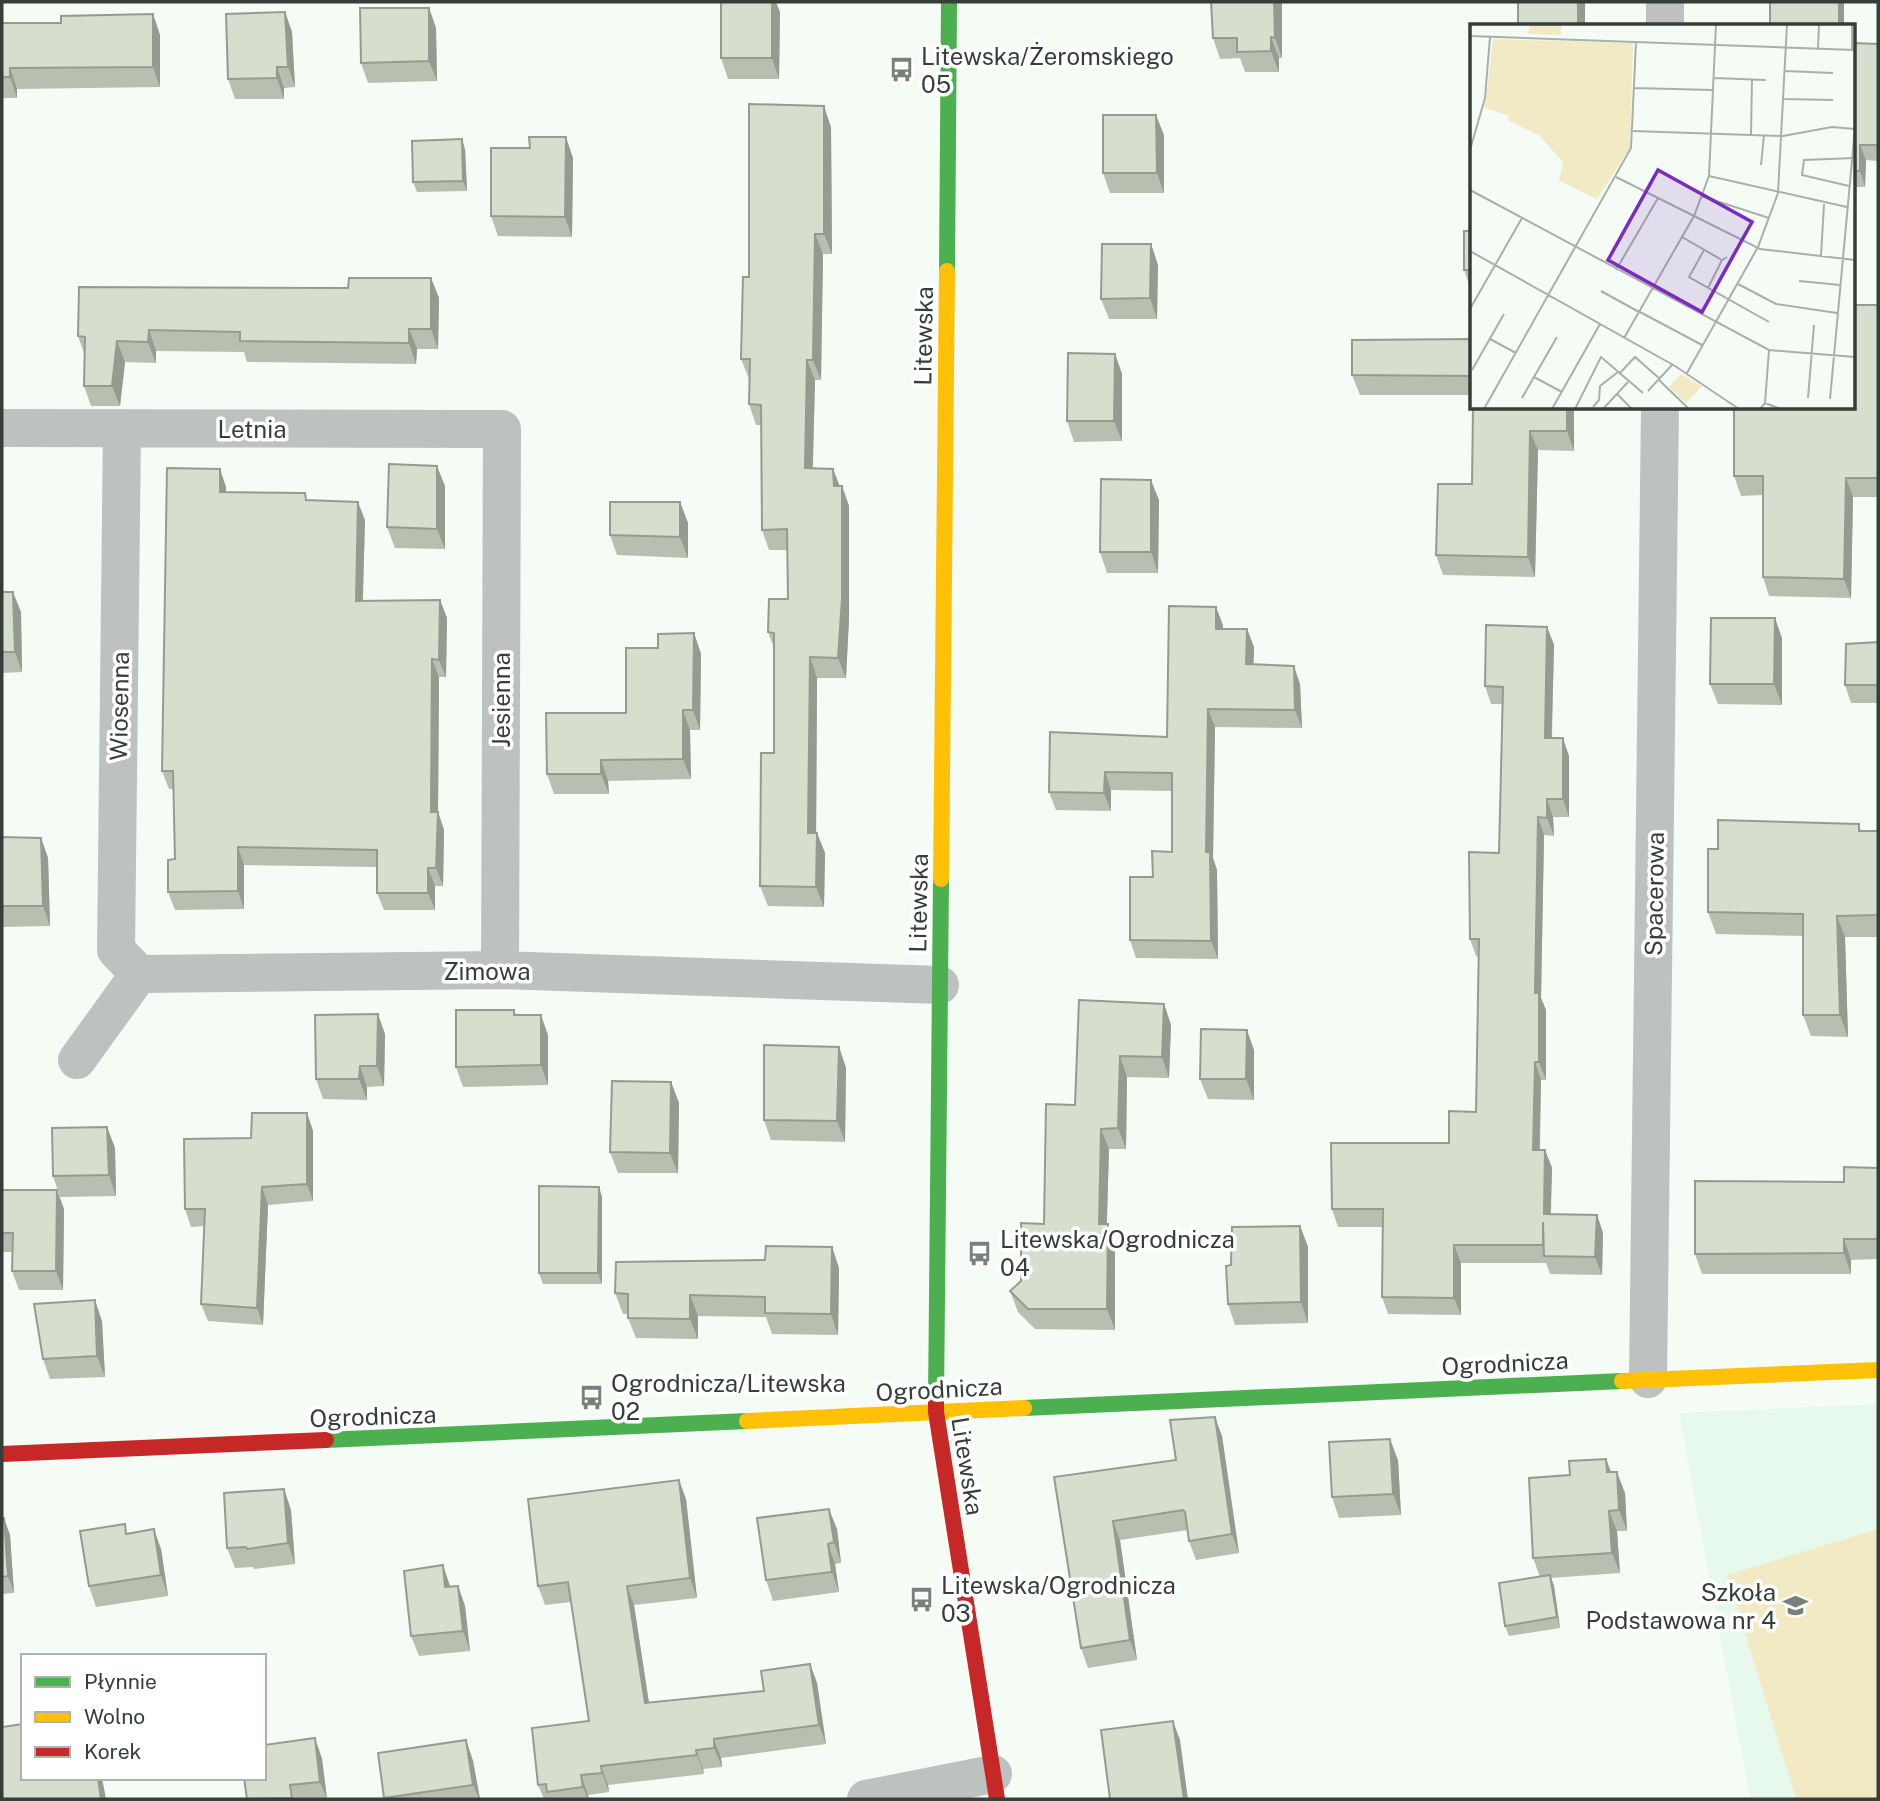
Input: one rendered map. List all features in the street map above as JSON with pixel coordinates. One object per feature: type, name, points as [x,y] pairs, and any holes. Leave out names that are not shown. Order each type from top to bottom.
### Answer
[{"type":"street","name":"Litewska","points":[[949,2],[936,1412],[995,1787]]},
{"type":"street","points":[[1665,2],[1665,24]]},
{"type":"street","name":"Spacerowa","points":[[1648,1379],[1660,410]]},
{"type":"street","name":"Letnia","points":[[2,428],[502,429]]},
{"type":"street","name":"Wiosenna","points":[[122,428],[116,950],[139,974]]},
{"type":"street","name":"Jesienna","points":[[500,970],[502,429]]},
{"type":"street","name":"Zimowa","points":[[139,974],[500,970],[940,985]]},
{"type":"street","points":[[77,1060],[139,974]]},
{"type":"street","name":"Ogrodnicza","points":[[2,1454],[593,1430],[1878,1370]]},
{"type":"street","points":[[866,1799],[995,1787]]},
{"type":"shaded area","name":"Szkoła Podstawowa nr 4","points":[[1878,1404],[1878,1799],[1750,1799],[1679,1413]]},
{"type":"shaded area","points":[[1878,1529],[1878,1799],[1796,1799],[1727,1575]]},
{"type":"building","points":[[721,2],[772,2],[772,58],[721,58]]},
{"type":"building","points":[[1211,2],[1274,2],[1275,38],[1271,37],[1271,51],[1237,52],[1237,38],[1213,38]]},
{"type":"building","points":[[1518,2],[1578,2],[1578,24],[1518,24]]},
{"type":"building","points":[[1770,2],[1839,2],[1839,24],[1770,24]]},
{"type":"building","points":[[360,8],[429,8],[429,61],[361,63]]},
{"type":"building","points":[[285,12],[288,67],[277,67],[277,78],[228,79],[226,14]]},
{"type":"building","points":[[153,14],[153,67],[10,68],[10,77],[2,77],[2,23],[61,23],[61,16]]},
{"type":"building","points":[[1856,43],[1878,44],[1878,145],[1860,145],[1860,171],[1856,171]]},
{"type":"building","points":[[749,104],[824,106],[824,234],[815,234],[813,360],[807,360],[805,468],[833,469],[834,486],[842,486],[842,598],[838,658],[810,657],[808,833],[817,833],[816,887],[760,886],[761,753],[774,753],[774,633],[768,632],[769,599],[788,599],[787,529],[762,530],[761,405],[749,404],[750,359],[741,359],[743,277],[749,277]]},
{"type":"building","points":[[1103,115],[1156,115],[1157,173],[1103,173]]},
{"type":"building","points":[[529,137],[566,137],[565,217],[491,216],[491,148],[530,148]]},
{"type":"building","points":[[462,139],[463,181],[413,182],[412,141]]},
{"type":"building","points":[[1464,231],[1470,231],[1470,270],[1464,270]]},
{"type":"building","points":[[1102,244],[1151,244],[1150,298],[1101,299]]},
{"type":"building","points":[[349,278],[431,278],[431,329],[409,329],[409,343],[240,341],[240,332],[149,330],[148,342],[117,341],[112,386],[84,386],[85,337],[78,336],[79,287],[348,288]]},
{"type":"building","points":[[1856,305],[1878,305],[1878,478],[1846,478],[1844,579],[1763,577],[1763,476],[1734,476],[1734,410],[1856,410]]},
{"type":"building","points":[[1470,339],[1470,376],[1352,375],[1352,340]]},
{"type":"building","points":[[1068,353],[1115,354],[1114,421],[1067,421]]},
{"type":"building","points":[[1473,410],[1567,410],[1567,431],[1530,431],[1528,557],[1436,555],[1438,484],[1472,484]]},
{"type":"building","points":[[389,464],[437,466],[437,529],[387,527]]},
{"type":"building","points":[[167,468],[220,469],[220,492],[305,493],[306,500],[358,502],[356,601],[440,600],[439,660],[432,659],[431,812],[438,812],[436,868],[428,868],[428,893],[377,893],[377,850],[238,847],[238,891],[168,892],[168,860],[175,859],[173,771],[162,771]]},
{"type":"building","points":[[1101,479],[1151,480],[1151,552],[1100,552]]},
{"type":"building","points":[[610,502],[680,502],[680,537],[610,535]]},
{"type":"building","points":[[2,592],[13,592],[15,652],[2,652]]},
{"type":"building","points":[[1169,606],[1216,607],[1216,629],[1247,629],[1246,664],[1294,666],[1295,710],[1208,709],[1206,852],[1210,852],[1211,941],[1130,940],[1130,877],[1153,877],[1152,851],[1172,852],[1172,773],[1105,772],[1104,793],[1049,792],[1050,732],[1167,737]]},
{"type":"building","points":[[1711,618],[1775,618],[1774,684],[1710,684]]},
{"type":"building","points":[[1486,625],[1547,627],[1545,738],[1563,738],[1563,799],[1547,799],[1547,818],[1538,817],[1535,993],[1539,993],[1539,1062],[1535,1062],[1533,1150],[1545,1150],[1544,1214],[1597,1215],[1595,1257],[1544,1256],[1543,1222],[1543,1245],[1454,1245],[1454,1298],[1382,1297],[1383,1209],[1332,1209],[1331,1143],[1449,1143],[1449,1111],[1476,1112],[1479,939],[1470,939],[1469,852],[1499,853],[1503,687],[1485,686]]},
{"type":"building","points":[[694,633],[693,710],[683,710],[683,759],[601,760],[601,774],[547,774],[546,713],[626,713],[626,648],[658,648],[658,634]]},
{"type":"building","points":[[1878,642],[1878,685],[1845,685],[1846,644]]},
{"type":"building","points":[[1718,820],[1859,824],[1859,831],[1878,831],[1878,915],[1837,916],[1840,1015],[1803,1015],[1803,914],[1708,912],[1708,849],[1718,849]]},
{"type":"building","points":[[2,837],[41,838],[43,906],[2,906]]},
{"type":"building","points":[[1079,1000],[1164,1004],[1162,1057],[1120,1056],[1118,1128],[1101,1129],[1099,1224],[1108,1224],[1107,1309],[1028,1309],[1010,1291],[1021,1281],[1021,1223],[1044,1224],[1046,1104],[1075,1105]]},
{"type":"building","points":[[456,1010],[514,1010],[514,1015],[541,1015],[541,1065],[456,1067]]},
{"type":"building","points":[[378,1014],[377,1066],[360,1066],[359,1079],[316,1079],[315,1015]]},
{"type":"building","points":[[1201,1029],[1247,1030],[1246,1079],[1200,1079]]},
{"type":"building","points":[[764,1045],[839,1047],[837,1121],[764,1120]]},
{"type":"building","points":[[612,1081],[671,1082],[670,1153],[610,1152]]},
{"type":"building","points":[[252,1113],[307,1113],[307,1184],[262,1187],[257,1308],[201,1304],[205,1209],[185,1209],[184,1139],[251,1138]]},
{"type":"building","points":[[107,1127],[109,1175],[53,1176],[52,1128]]},
{"type":"building","points":[[1844,1167],[1878,1168],[1878,1239],[1844,1239],[1844,1253],[1695,1254],[1695,1181],[1844,1182]]},
{"type":"building","points":[[539,1186],[599,1187],[598,1273],[539,1273]]},
{"type":"building","points":[[2,1190],[57,1190],[56,1271],[12,1271],[13,1233],[2,1233]]},
{"type":"building","points":[[1300,1226],[1301,1302],[1228,1304],[1226,1266],[1231,1265],[1232,1227]]},
{"type":"building","points":[[766,1246],[832,1247],[831,1314],[765,1313],[765,1297],[690,1295],[690,1319],[628,1318],[628,1294],[615,1293],[616,1262],[765,1260]]},
{"type":"building","points":[[95,1300],[97,1356],[43,1359],[34,1304]]},
{"type":"building","points":[[1215,1417],[1232,1534],[1189,1541],[1183,1510],[1113,1521],[1130,1640],[1081,1648],[1054,1477],[1176,1460],[1170,1420]]},
{"type":"building","points":[[1390,1439],[1393,1494],[1332,1497],[1329,1442]]},
{"type":"building","points":[[1606,1459],[1607,1472],[1617,1472],[1619,1510],[1609,1511],[1612,1553],[1533,1558],[1529,1478],[1570,1475],[1569,1461]]},
{"type":"building","points":[[679,1480],[690,1578],[627,1586],[645,1703],[764,1691],[761,1671],[810,1664],[819,1725],[714,1739],[714,1748],[696,1750],[697,1755],[601,1766],[602,1773],[581,1775],[583,1787],[547,1792],[546,1784],[538,1785],[532,1728],[589,1721],[568,1582],[538,1586],[528,1499]]},
{"type":"building","points":[[284,1489],[288,1543],[247,1549],[227,1548],[224,1493]]},
{"type":"building","points":[[829,1509],[834,1542],[828,1544],[832,1572],[766,1580],[757,1518]]},
{"type":"building","points":[[2,1518],[8,1576],[2,1577]]},
{"type":"building","points":[[125,1524],[126,1534],[154,1529],[161,1575],[89,1586],[80,1531]]},
{"type":"building","points":[[443,1565],[445,1587],[458,1586],[463,1631],[411,1636],[404,1571]]},
{"type":"building","points":[[1550,1575],[1557,1617],[1505,1626],[1499,1583]]},
{"type":"building","points":[[1173,1721],[1184,1799],[1110,1799],[1101,1730]]},
{"type":"building","points":[[21,1724],[21,1780],[98,1780],[101,1799],[2,1799],[2,1727]]},
{"type":"building","points":[[315,1738],[320,1782],[290,1785],[292,1798],[247,1799],[244,1780],[266,1780],[266,1745]]},
{"type":"building","points":[[466,1740],[473,1785],[384,1798],[378,1753]]},
{"type":"traffic: fast","points":[[947,271],[949,2]]},
{"type":"traffic: fast","points":[[936,1401],[941,879]]},
{"type":"traffic: fast","points":[[1024,1408],[1622,1381]]},
{"type":"traffic: fast","points":[[326,1440],[747,1421]]},
{"type":"traffic: slow","points":[[941,879],[947,271]]},
{"type":"traffic: slow","points":[[1622,1381],[1878,1370]]},
{"type":"traffic: slow","points":[[747,1421],[1024,1408]]},
{"type":"traffic: jam","points":[[936,1401],[997,1799]]},
{"type":"traffic: jam","points":[[2,1454],[326,1440]]},
{"type":"place","name":"Litewska/Żeromskiego 05","points":[[901,70]]},
{"type":"place","name":"Litewska/Ogrodnicza 04","points":[[980,1253]]},
{"type":"place","name":"Ogrodnicza/Litewska 02","points":[[591,1397]]},
{"type":"place","name":"Litewska/Ogrodnicza 03","points":[[921,1599]]},
{"type":"place","name":"Szkoła Podstawowa nr 4","points":[[1796,1606]]}]
